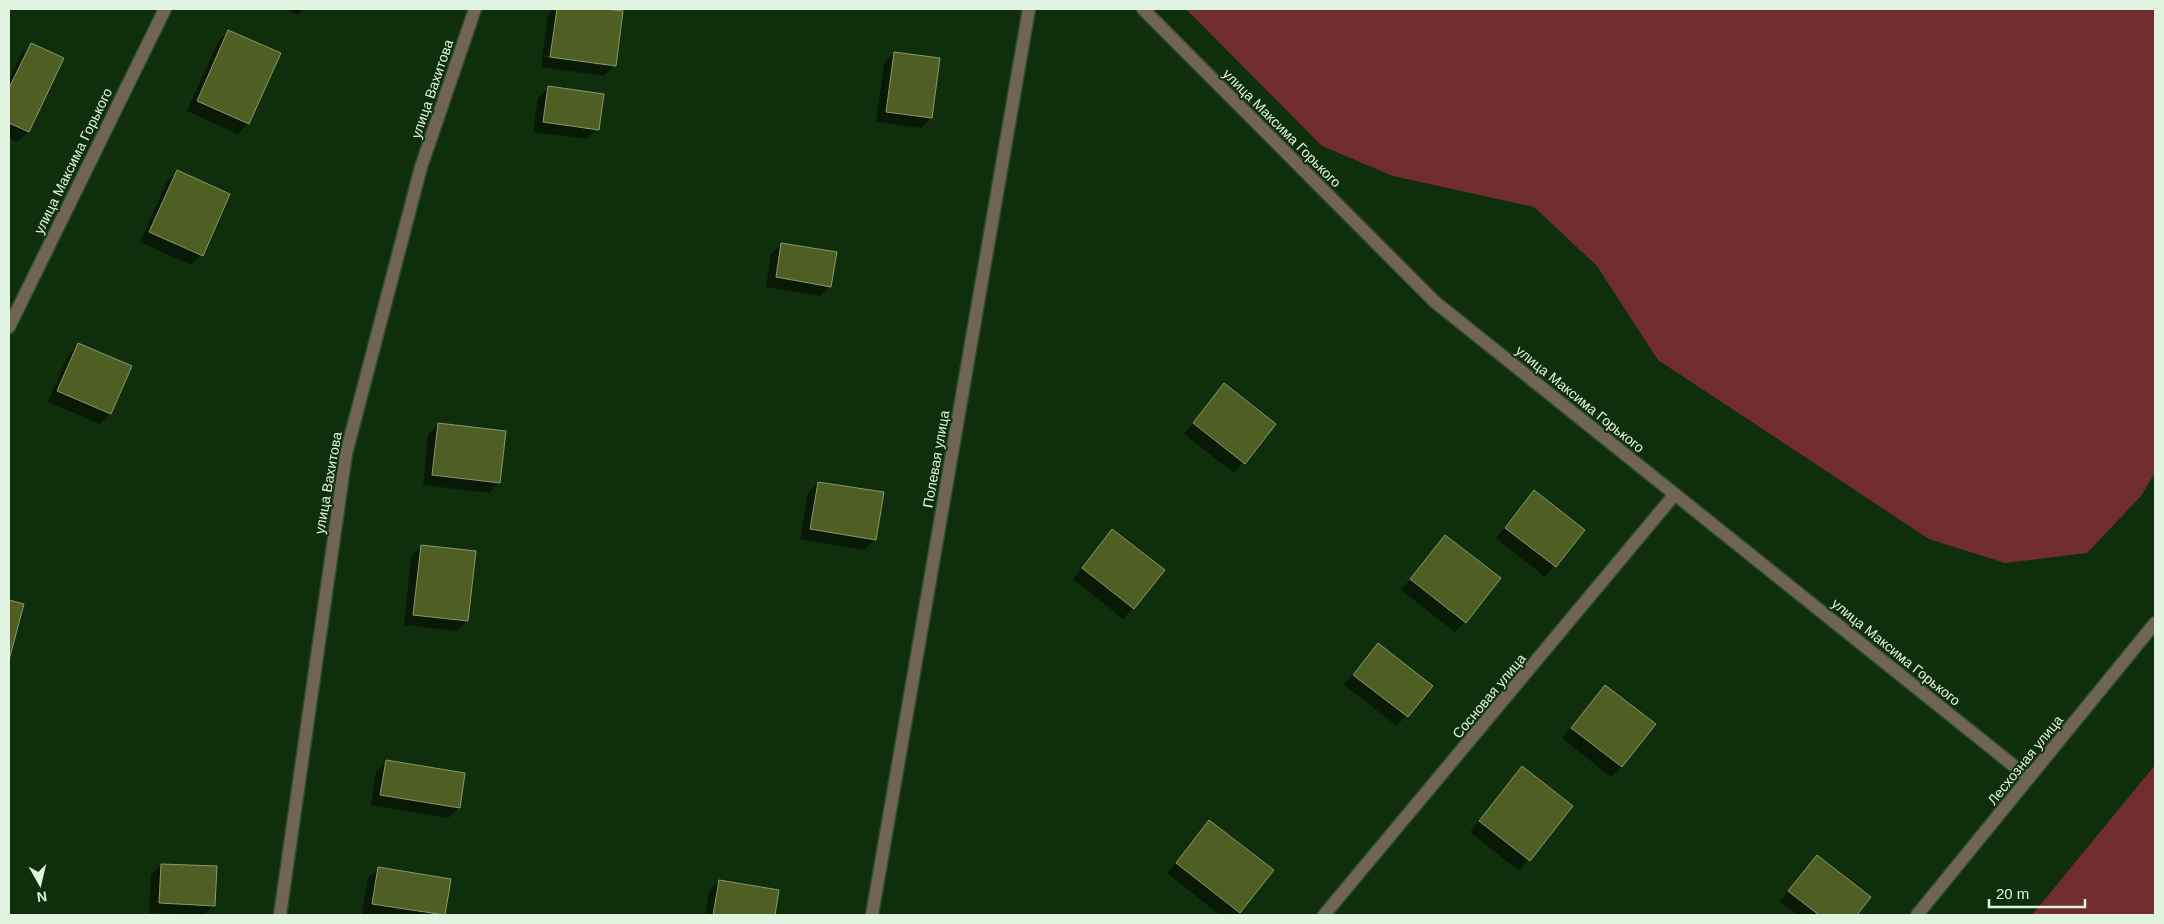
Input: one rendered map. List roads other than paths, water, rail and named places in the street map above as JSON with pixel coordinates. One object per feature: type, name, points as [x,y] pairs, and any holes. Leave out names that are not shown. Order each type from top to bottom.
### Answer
[{"type":"street","name":"улица Максима Горького","points":[[9,327],[165,9]]},
{"type":"street","name":"улица Вахитова","points":[[280,915],[346,454],[421,167],[475,9]]},
{"type":"street","name":"Полевая улица","points":[[872,915],[1030,9]]},
{"type":"street","name":"улица Максима Горького","points":[[1143,9],[1435,302],[2030,778]]},
{"type":"street","name":"Сосновая улица","points":[[1324,915],[1675,494]]},
{"type":"street","name":"Лесхозная улица","points":[[1917,915],[2155,623]]}]
